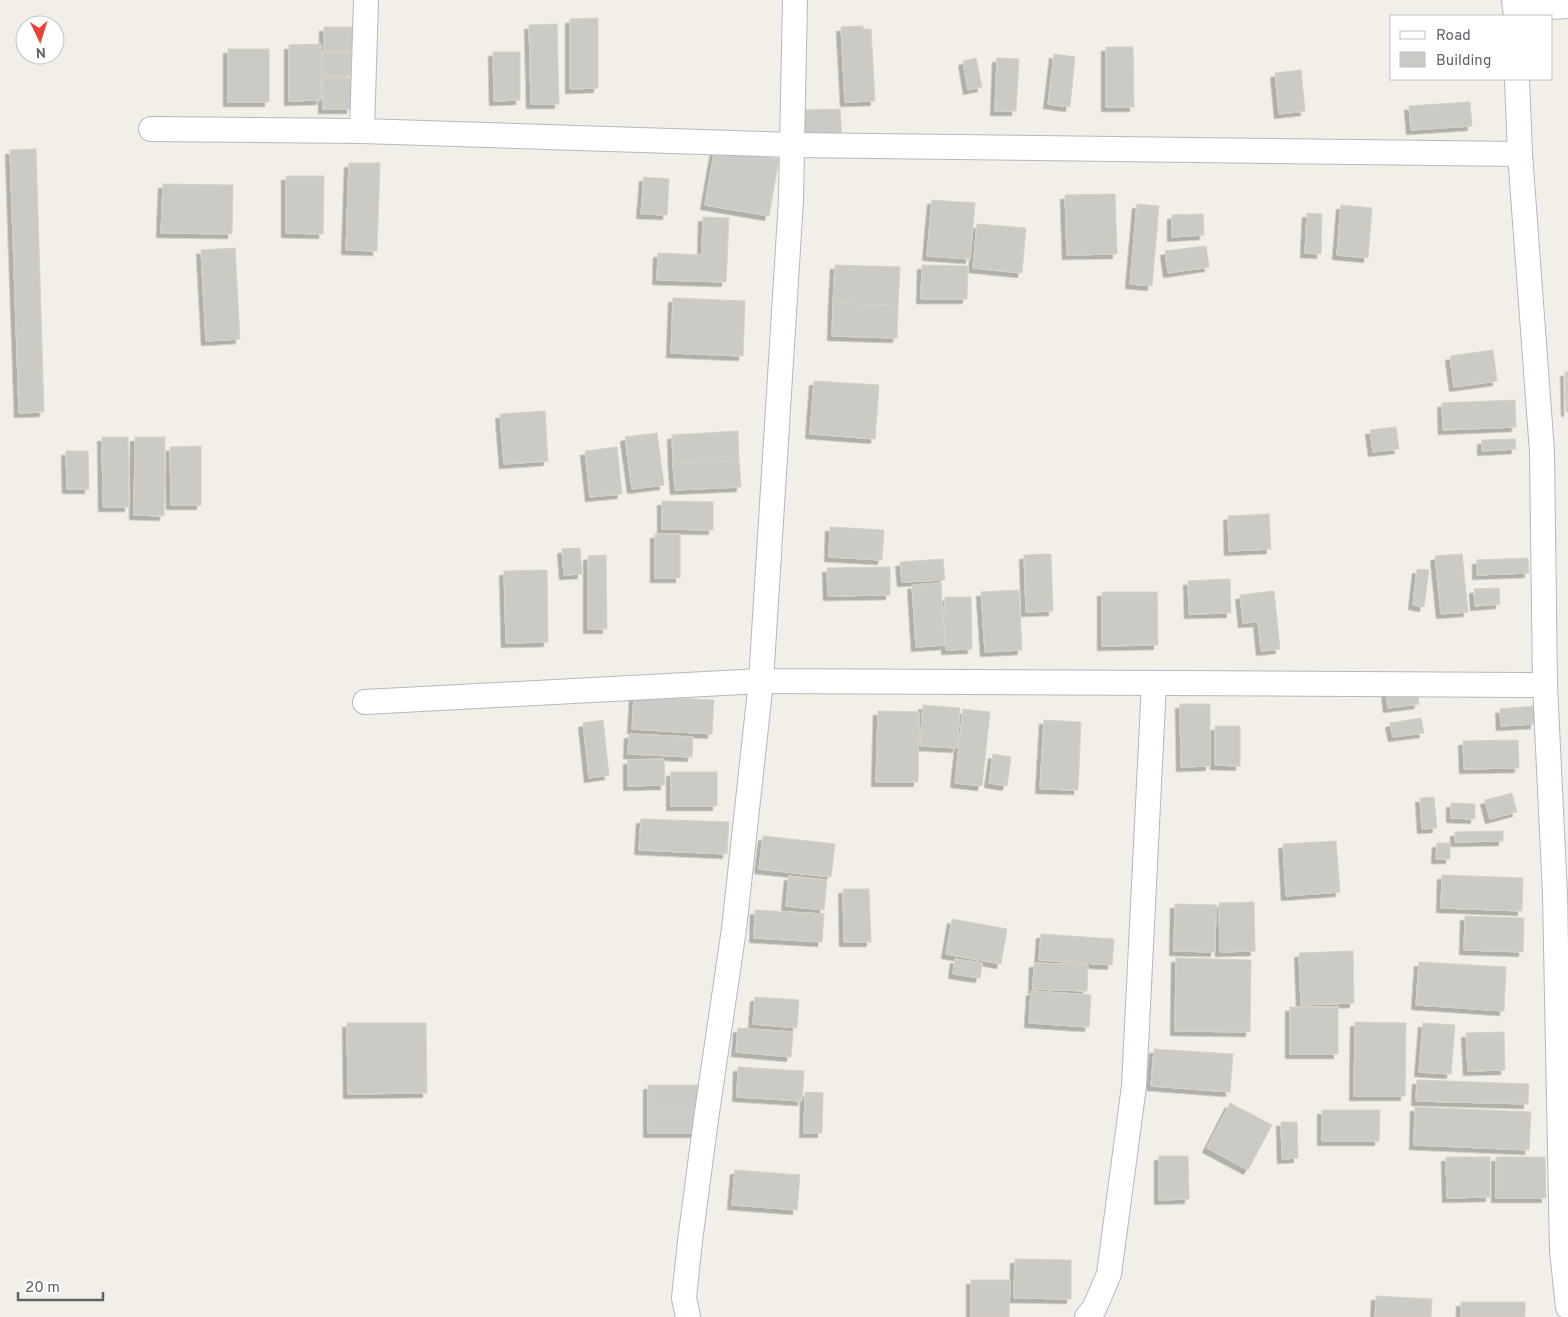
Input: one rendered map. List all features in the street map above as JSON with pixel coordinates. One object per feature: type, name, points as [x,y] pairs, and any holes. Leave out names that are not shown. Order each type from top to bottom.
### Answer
[{"type":"street","points":[[362,131],[366,0]]},
{"type":"street","points":[[688,1317],[684,1298],[690,1241],[734,929],[761,681],[791,200],[795,0]]},
{"type":"street","points":[[1514,9],[1568,6]]},
{"type":"street","points":[[1517,80],[1520,154],[1542,452],[1545,685],[1562,895],[1562,1251],[1568,1307]]},
{"type":"street","points":[[151,129],[362,131],[792,145],[1520,154]]},
{"type":"street","points":[[365,702],[761,681],[1545,685]]},
{"type":"street","points":[[1087,1317],[1094,1309],[1109,1274],[1134,1086],[1154,683]]},
{"type":"building","points":[[598,18],[598,88],[570,89],[570,19]]},
{"type":"building","points":[[557,24],[559,104],[531,104],[529,25]]},
{"type":"building","points":[[863,26],[863,29],[871,29],[875,101],[845,102],[841,27]]},
{"type":"building","points":[[324,27],[354,27],[354,51],[324,51]]},
{"type":"building","points":[[321,44],[321,100],[289,101],[289,45]]},
{"type":"building","points":[[1106,47],[1133,47],[1134,107],[1106,107]]},
{"type":"building","points":[[228,49],[269,49],[269,102],[228,102]]},
{"type":"building","points":[[323,52],[351,52],[351,76],[323,76]]},
{"type":"building","points":[[493,52],[520,52],[520,100],[494,101]]},
{"type":"building","points":[[1054,54],[1075,57],[1070,107],[1048,104]]},
{"type":"building","points":[[976,58],[982,87],[968,90],[963,61]]},
{"type":"building","points":[[997,58],[1019,59],[1016,111],[995,111]]},
{"type":"building","points":[[1301,70],[1305,111],[1279,114],[1275,73]]},
{"type":"building","points":[[323,78],[351,78],[351,109],[323,109]]},
{"type":"building","points":[[1470,102],[1472,126],[1411,130],[1409,106]]},
{"type":"building","points":[[840,109],[842,141],[805,143],[804,110]]},
{"type":"building","points":[[715,148],[779,159],[769,216],[705,205]]},
{"type":"building","points":[[36,149],[44,412],[19,413],[10,150]]},
{"type":"building","points":[[349,163],[380,163],[377,251],[346,250]]},
{"type":"building","points":[[286,176],[324,176],[323,234],[286,233]]},
{"type":"building","points":[[644,177],[669,179],[667,215],[641,214]]},
{"type":"building","points":[[163,184],[233,185],[232,234],[161,233]]},
{"type":"building","points":[[1115,194],[1117,254],[1067,255],[1065,195]]},
{"type":"building","points":[[932,200],[975,203],[970,259],[927,256]]},
{"type":"building","points":[[1137,204],[1159,206],[1152,286],[1130,284]]},
{"type":"building","points":[[1341,205],[1372,208],[1368,258],[1337,255]]},
{"type":"building","points":[[1307,213],[1322,214],[1321,254],[1305,253]]},
{"type":"building","points":[[1203,214],[1204,235],[1172,237],[1172,215]]},
{"type":"building","points":[[703,217],[729,218],[726,282],[657,280],[658,253],[702,255]]},
{"type":"building","points":[[977,224],[1026,228],[1022,273],[973,268]]},
{"type":"building","points":[[1206,246],[1209,267],[1168,273],[1165,251]]},
{"type":"building","points":[[235,248],[240,339],[206,341],[201,250]]},
{"type":"building","points":[[835,265],[900,267],[898,306],[833,303]]},
{"type":"building","points":[[922,265],[968,266],[967,299],[921,299]]},
{"type":"building","points":[[673,298],[745,301],[743,356],[671,353]]},
{"type":"building","points":[[833,303],[898,306],[897,338],[832,336]]},
{"type":"building","points":[[1493,350],[1497,381],[1454,387],[1450,356]]},
{"type":"building","points":[[1565,372],[1568,372],[1568,412],[1566,412]]},
{"type":"building","points":[[814,381],[879,385],[875,439],[810,434]]},
{"type":"building","points":[[1515,400],[1516,427],[1443,430],[1442,403]]},
{"type":"building","points":[[545,411],[548,461],[504,464],[500,414]]},
{"type":"building","points":[[1396,427],[1399,449],[1373,452],[1370,430]]},
{"type":"building","points":[[738,431],[739,460],[673,464],[672,435]]},
{"type":"building","points":[[657,433],[664,485],[632,489],[625,437]]},
{"type":"building","points":[[102,437],[128,437],[129,507],[103,507]]},
{"type":"building","points":[[135,437],[165,437],[164,516],[134,515]]},
{"type":"building","points":[[1515,439],[1516,449],[1482,451],[1482,440]]},
{"type":"building","points":[[201,446],[201,505],[171,505],[170,447]]},
{"type":"building","points":[[617,447],[622,494],[590,497],[585,451]]},
{"type":"building","points":[[66,451],[88,451],[89,489],[67,489]]},
{"type":"building","points":[[739,460],[741,487],[675,490],[673,464]]},
{"type":"building","points":[[662,501],[713,502],[713,530],[662,529]]},
{"type":"building","points":[[1269,514],[1271,549],[1229,551],[1228,516]]},
{"type":"building","points":[[830,527],[884,530],[882,560],[829,557]]},
{"type":"building","points":[[655,534],[680,534],[680,578],[655,578]]},
{"type":"building","points":[[580,548],[582,574],[564,575],[562,549]]},
{"type":"building","points":[[1051,554],[1053,611],[1026,612],[1024,555]]},
{"type":"building","points":[[1462,554],[1468,612],[1441,614],[1435,556]]},
{"type":"building","points":[[606,555],[607,629],[588,629],[588,556]]},
{"type":"building","points":[[1528,558],[1529,573],[1477,575],[1477,560]]},
{"type":"building","points":[[943,559],[945,580],[902,582],[900,562]]},
{"type":"building","points":[[890,567],[890,595],[828,596],[827,568]]},
{"type":"building","points":[[1417,569],[1429,570],[1424,607],[1413,605]]},
{"type":"building","points":[[547,570],[548,642],[506,643],[504,571]]},
{"type":"building","points":[[1230,579],[1231,613],[1189,614],[1188,581]]},
{"type":"building","points":[[941,583],[945,645],[916,647],[912,585]]},
{"type":"building","points":[[1499,588],[1500,604],[1475,606],[1474,589]]},
{"type":"building","points":[[1019,590],[1022,650],[985,652],[981,592]]},
{"type":"building","points":[[1274,591],[1280,649],[1261,651],[1258,622],[1243,623],[1240,595]]},
{"type":"building","points":[[1102,592],[1157,592],[1158,645],[1102,646]]},
{"type":"building","points":[[945,597],[971,597],[972,649],[946,650]]},
{"type":"building","points":[[1417,686],[1419,704],[1388,708],[1386,691]]},
{"type":"building","points":[[634,696],[714,700],[712,734],[632,729]]},
{"type":"building","points":[[1180,704],[1210,704],[1210,766],[1181,767]]},
{"type":"building","points":[[923,705],[960,708],[957,748],[920,746]]},
{"type":"building","points":[[1534,706],[1535,724],[1501,726],[1500,709]]},
{"type":"building","points":[[963,709],[990,712],[982,786],[955,783]]},
{"type":"building","points":[[878,711],[919,712],[918,782],[876,782]]},
{"type":"building","points":[[1421,718],[1424,733],[1393,737],[1390,723]]},
{"type":"building","points":[[603,720],[609,775],[589,778],[583,723]]},
{"type":"building","points":[[1044,720],[1081,722],[1078,790],[1040,789]]},
{"type":"building","points":[[1215,726],[1240,726],[1240,766],[1215,765]]},
{"type":"building","points":[[629,734],[693,737],[692,757],[628,754]]},
{"type":"building","points":[[1518,740],[1519,768],[1464,769],[1463,741]]},
{"type":"building","points":[[993,754],[1011,757],[1007,786],[989,783]]},
{"type":"building","points":[[664,759],[665,785],[628,786],[628,760]]},
{"type":"building","points":[[671,772],[717,772],[717,806],[671,806]]},
{"type":"building","points":[[1512,793],[1517,812],[1490,819],[1485,800]]},
{"type":"building","points":[[1434,797],[1437,828],[1422,829],[1420,798]]},
{"type":"building","points":[[1451,803],[1475,804],[1475,819],[1451,818]]},
{"type":"building","points":[[641,819],[729,822],[727,854],[639,850]]},
{"type":"building","points":[[1503,831],[1503,841],[1455,842],[1455,832]]},
{"type":"building","points":[[763,836],[835,844],[831,877],[759,869]]},
{"type":"building","points":[[1336,841],[1340,892],[1286,896],[1283,844]]},
{"type":"building","points":[[1437,843],[1450,843],[1450,859],[1436,859]]},
{"type":"building","points":[[1442,875],[1523,878],[1522,911],[1441,908]]},
{"type":"building","points":[[789,876],[827,880],[824,910],[786,906]]},
{"type":"building","points":[[843,889],[869,889],[871,942],[844,942]]},
{"type":"building","points":[[1254,902],[1255,951],[1220,952],[1219,903]]},
{"type":"building","points":[[1175,904],[1216,905],[1215,952],[1174,951]]},
{"type":"building","points":[[755,910],[824,914],[822,942],[754,938]]},
{"type":"building","points":[[1465,916],[1524,918],[1523,952],[1464,950]]},
{"type":"building","points":[[952,919],[1007,929],[1001,964],[946,954]]},
{"type":"building","points":[[1041,934],[1114,939],[1112,965],[1039,960]]},
{"type":"building","points":[[1353,951],[1354,1003],[1301,1005],[1299,953]]},
{"type":"building","points":[[1176,958],[1251,960],[1250,1032],[1175,1031]]},
{"type":"building","points":[[955,959],[982,963],[980,978],[953,974]]},
{"type":"building","points":[[1419,962],[1506,967],[1504,1011],[1416,1005]]},
{"type":"building","points":[[1034,963],[1088,965],[1087,991],[1033,989]]},
{"type":"building","points":[[1031,991],[1091,995],[1089,1027],[1029,1023]]},
{"type":"building","points":[[755,997],[799,1000],[797,1028],[753,1024]]},
{"type":"building","points":[[1290,1007],[1338,1007],[1338,1054],[1290,1054]]},
{"type":"building","points":[[1355,1022],[1406,1023],[1405,1096],[1354,1096]]},
{"type":"building","points":[[347,1023],[426,1023],[427,1093],[348,1094]]},
{"type":"building","points":[[1423,1023],[1455,1025],[1451,1074],[1419,1072]]},
{"type":"building","points":[[738,1028],[793,1032],[791,1057],[736,1052]]},
{"type":"building","points":[[1504,1032],[1505,1070],[1468,1071],[1466,1033]]},
{"type":"building","points":[[1154,1049],[1233,1054],[1230,1092],[1151,1086]]},
{"type":"building","points":[[738,1067],[804,1071],[802,1101],[737,1097]]},
{"type":"building","points":[[1417,1080],[1529,1084],[1528,1104],[1416,1101]]},
{"type":"building","points":[[648,1085],[701,1085],[700,1112],[648,1112]]},
{"type":"building","points":[[805,1092],[823,1093],[822,1133],[804,1133]]},
{"type":"building","points":[[1230,1103],[1272,1125],[1248,1170],[1207,1148]]},
{"type":"building","points":[[1415,1107],[1531,1112],[1529,1150],[1414,1145]]},
{"type":"building","points":[[1322,1110],[1380,1110],[1379,1141],[1322,1141]]},
{"type":"building","points":[[648,1112],[700,1112],[701,1133],[648,1133]]},
{"type":"building","points":[[1281,1122],[1297,1122],[1298,1158],[1282,1159]]},
{"type":"building","points":[[1159,1156],[1188,1156],[1189,1199],[1159,1200]]},
{"type":"building","points":[[1446,1157],[1490,1157],[1490,1197],[1447,1198]]},
{"type":"building","points":[[1496,1157],[1545,1157],[1546,1198],[1496,1198]]},
{"type":"building","points":[[735,1170],[800,1175],[797,1210],[732,1205]]},
{"type":"building","points":[[1015,1259],[1071,1260],[1071,1299],[1014,1298]]},
{"type":"building","points":[[971,1280],[1010,1280],[1009,1317],[971,1317]]},
{"type":"building","points":[[1376,1296],[1432,1299],[1431,1317],[1375,1317]]},
{"type":"building","points":[[1461,1302],[1525,1302],[1525,1317],[1461,1317]]}]
